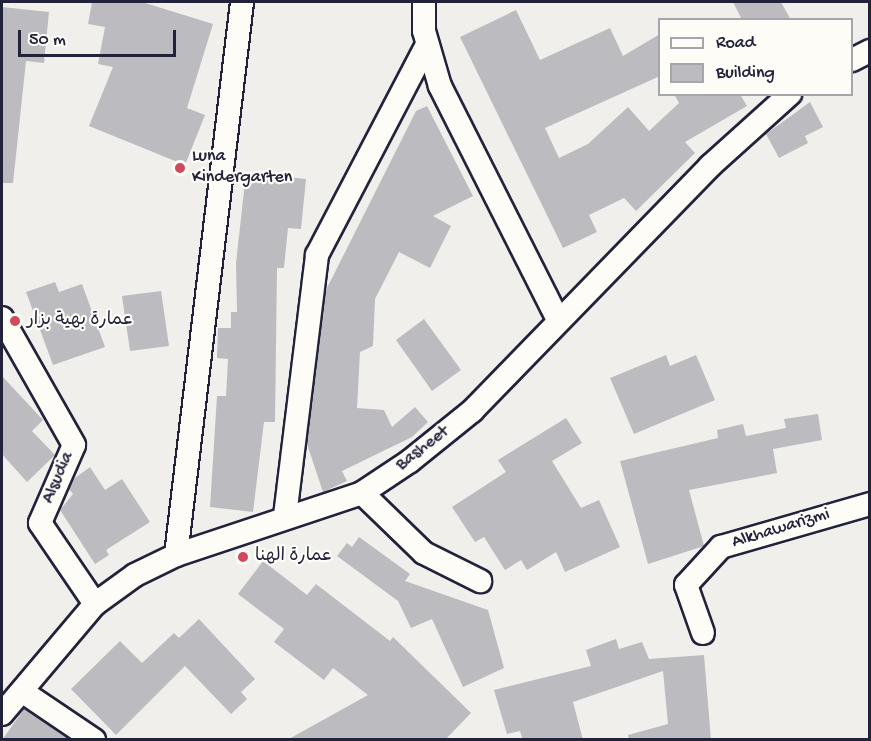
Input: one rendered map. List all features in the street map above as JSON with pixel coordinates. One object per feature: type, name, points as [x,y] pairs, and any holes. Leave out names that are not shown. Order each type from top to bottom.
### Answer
[{"type":"street","points":[[176,555],[242,2]]},
{"type":"street","points":[[424,2],[427,45],[440,87],[558,320]]},
{"type":"street","points":[[285,516],[317,255],[427,45]]},
{"type":"street","points":[[853,60],[870,51]]},
{"type":"street","name":"Basheet","points":[[2,714],[23,692],[95,604],[135,575],[176,555],[285,516],[362,493],[472,411],[710,166],[788,96]]},
{"type":"street","name":"Alsudia","points":[[2,318],[74,445],[40,523],[95,604]]},
{"type":"street","points":[[362,493],[424,553],[480,581]]},
{"type":"street","name":"Alkhawarizmi","points":[[703,633],[686,585],[721,547],[870,504]]},
{"type":"street","points":[[23,692],[94,740]]},
{"type":"building","points":[[92,2],[142,2],[213,24],[187,108],[205,115],[185,165],[89,126],[113,67],[98,64],[105,27],[88,24]]},
{"type":"building","points":[[733,2],[781,2],[790,18],[741,18]]},
{"type":"building","points":[[2,7],[49,12],[44,63],[26,61],[13,183],[2,183]]},
{"type":"building","points":[[516,10],[540,60],[610,28],[623,56],[658,35],[658,77],[545,128],[559,158],[588,144],[628,107],[649,131],[679,103],[675,96],[741,96],[747,106],[685,142],[695,153],[636,211],[624,198],[589,215],[597,232],[563,248],[460,37]]},
{"type":"building","points":[[810,102],[823,127],[805,136],[808,143],[779,158],[766,134]]},
{"type":"building","points":[[427,106],[473,196],[433,216],[451,226],[430,268],[399,252],[375,299],[373,346],[360,352],[357,408],[384,410],[392,427],[415,407],[428,422],[412,437],[342,471],[347,481],[323,492],[307,444],[326,290],[416,111]]},
{"type":"building","points":[[246,173],[306,179],[301,229],[288,228],[284,268],[277,268],[275,422],[264,422],[253,512],[210,507],[217,396],[226,396],[228,359],[217,358],[218,328],[231,328],[231,312],[237,312],[236,263]]},
{"type":"building","points":[[55,282],[59,292],[82,284],[105,347],[53,365],[26,292]]},
{"type":"building","points":[[161,291],[169,346],[130,351],[122,296]]},
{"type":"building","points":[[424,319],[461,370],[432,391],[396,340]]},
{"type":"building","points":[[666,355],[670,366],[696,355],[715,400],[634,434],[610,378]]},
{"type":"building","points":[[2,376],[43,420],[32,431],[55,455],[27,482],[2,454]]},
{"type":"building","points":[[818,414],[822,440],[773,449],[777,473],[689,490],[704,546],[648,564],[620,461],[718,438],[717,430],[743,424],[746,436],[786,428],[784,419]]},
{"type":"building","points":[[566,418],[582,443],[552,461],[581,508],[599,500],[620,547],[565,572],[556,552],[527,570],[521,560],[505,570],[484,537],[475,542],[452,507],[506,472],[498,460]]},
{"type":"building","points":[[90,467],[105,490],[122,479],[150,522],[106,550],[109,555],[95,564],[60,510],[73,494],[69,489],[75,478]]},
{"type":"building","points":[[359,537],[410,574],[405,581],[488,610],[504,668],[463,687],[432,619],[411,628],[398,601],[337,556],[347,543],[352,547]]},
{"type":"building","points":[[263,561],[307,595],[316,584],[390,641],[393,637],[471,713],[445,740],[287,740],[368,695],[333,668],[324,680],[274,642],[284,629],[238,594]]},
{"type":"building","points":[[199,619],[255,679],[241,692],[247,699],[231,714],[185,666],[116,735],[71,689],[120,641],[142,663],[174,633],[179,638]]},
{"type":"building","points":[[616,639],[619,649],[642,642],[649,659],[704,655],[711,740],[629,740],[628,735],[668,724],[663,671],[573,702],[583,740],[523,740],[520,731],[507,734],[494,690],[591,666],[586,650]]},
{"type":"building","points":[[24,709],[69,740],[2,740]]},
{"type":"place","name":"Luna Kindergarten","points":[[180,168]]},
{"type":"place","name":"عمارة بهية بزار","points":[[15,321]]},
{"type":"place","name":"عمارة الهنا","points":[[243,557]]}]
